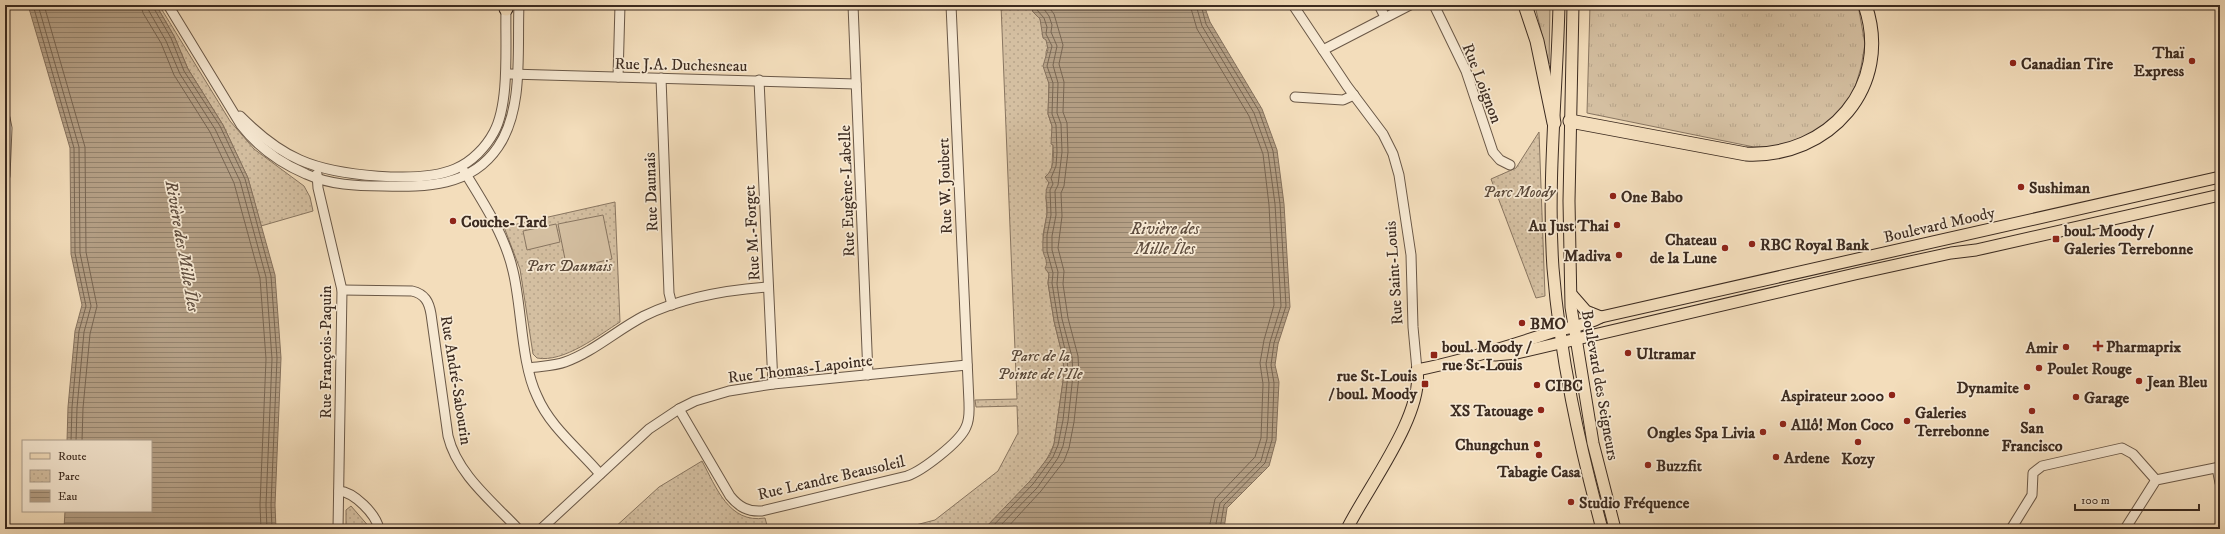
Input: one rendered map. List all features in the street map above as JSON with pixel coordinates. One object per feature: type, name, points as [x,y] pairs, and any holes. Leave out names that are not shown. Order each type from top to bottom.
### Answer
[{"type":"highway","points":[[1525,5],[1537,41],[1554,123]]},
{"type":"highway","points":[[1570,121],[1746,154],[1771,154],[1803,146],[1818,138],[1837,123],[1854,103],[1864,83],[1869,66],[1871,44],[1870,22],[1865,5]]},
{"type":"main road","name":"Boulevard des Seigneurs","points":[[1559,5],[1554,123],[1552,240],[1559,330],[1580,446],[1602,529]]},
{"type":"main road","name":"Boulevard des Seigneurs","points":[[1573,5],[1569,216],[1573,327],[1593,443],[1615,529]]},
{"type":"main road","name":"Boulevard Moody","points":[[1417,370],[1480,356],[1559,330],[1590,323],[1601,317],[2220,177]]},
{"type":"main road","name":"Boulevard Moody","points":[[1480,356],[1517,353],[1927,258],[1976,250],[2220,195]]},
{"type":"main road","points":[[1572,295],[1586,311],[1601,317]]},
{"type":"main road","name":"Rue Saint-Louis","points":[[1347,529],[1406,422],[1417,390],[1417,370]]},
{"type":"street","points":[[168,5],[241,125],[262,148],[287,165],[317,178],[348,185],[420,187],[441,184],[467,175],[487,160],[505,135],[514,110],[519,5]]},
{"type":"street","points":[[618,77],[620,5]]},
{"type":"street","name":"Rue Eugène-Labelle","points":[[853,5],[868,376]]},
{"type":"street","name":"Rue W. Joubert","points":[[951,5],[967,365]]},
{"type":"street","name":"Rue Saint-Louis","points":[[1293,5],[1354,95],[1388,141],[1399,175],[1411,254],[1413,327],[1417,370]]},
{"type":"street","points":[[1379,5],[1385,17]]},
{"type":"street","points":[[1323,50],[1410,5]]},
{"type":"street","name":"Rue Loignon","points":[[1434,5],[1466,71],[1493,152],[1500,160],[1510,165]]},
{"type":"street","points":[[228,103],[251,127],[275,146],[299,160],[318,167],[355,175],[424,176],[443,173],[461,166],[481,150],[497,126],[504,102],[506,7]]},
{"type":"street","name":"Rue J.A. Duchesneau","points":[[505,74],[759,80],[856,84]]},
{"type":"street","name":"Rue Daunais","points":[[661,78],[669,293],[672,305]]},
{"type":"street","name":"Rue M.-Forget","points":[[759,80],[773,384]]},
{"type":"street","points":[[1295,96],[1340,100],[1354,95]]},
{"type":"street","points":[[5,118],[5,172]]},
{"type":"street","points":[[461,166],[498,228],[509,256],[515,279],[529,368],[534,390],[544,410],[600,474]]},
{"type":"street","name":"Rue François-Paquin","points":[[318,167],[317,178],[342,290],[338,529]]},
{"type":"street","points":[[529,368],[556,364],[570,359],[630,324],[672,305],[722,292],[768,287]]},
{"type":"street","name":"Rue André-Sabourin","points":[[342,290],[412,291],[426,298],[431,314],[448,436],[452,450],[466,473],[518,529]]},
{"type":"street","name":"Rue Thomas-Lapointe","points":[[541,529],[649,429],[679,409],[717,394],[773,384],[868,376],[967,365]]},
{"type":"street","name":"Rue Leandre Beausoleil","points":[[679,409],[734,501],[749,510],[762,511],[907,476],[918,471],[956,441],[967,427],[969,412],[967,365]]},
{"type":"street","points":[[2011,529],[2032,495],[2033,473],[2042,466],[2122,448],[2133,454],[2156,480]]},
{"type":"street","points":[[2126,529],[2156,480],[2218,468],[2220,483]]},
{"type":"street","points":[[339,491],[353,496],[375,520],[379,529]]},
{"type":"green space","points":[[156,5],[159,5],[230,121],[254,149],[304,186],[310,197],[313,211],[261,226],[248,178],[223,125],[188,69],[174,36]]},
{"type":"green space","name":"Parc de la Pointe de l'Ile","points":[[1001,5],[1031,5],[1033,12],[1040,19],[1048,46],[1046,52],[1049,84],[1048,114],[1052,126],[1053,145],[1052,165],[1046,197],[1047,214],[1043,235],[1044,253],[1047,258],[1049,274],[1048,283],[1054,321],[1063,358],[1064,374],[1054,444],[1041,468],[1024,490],[984,529],[900,529],[935,520],[998,471],[1018,433],[1017,406],[976,407],[975,400],[1017,399]]},
{"type":"green space","points":[[1533,5],[1550,5],[1549,64],[1536,10]]},
{"type":"green space","points":[[1590,5],[1858,5],[1865,44],[1861,67],[1854,91],[1839,113],[1821,129],[1779,147],[1754,147],[1587,113]]},
{"type":"green space","name":"Parc Moody","points":[[1539,132],[1545,296],[1536,298],[1491,179],[1516,168]]},
{"type":"green space","name":"Parc Daunais","points":[[615,202],[620,322],[581,347],[570,352],[547,358],[537,358],[533,354],[520,269],[504,227]]},
{"type":"green space","points":[[603,215],[612,259],[567,269],[558,224]]},
{"type":"green space","points":[[556,224],[560,242],[527,250],[523,231]]},
{"type":"green space","points":[[702,461],[725,502],[742,515],[753,518],[765,518],[768,529],[613,529],[659,487]]},
{"type":"green space","points":[[351,506],[371,529],[346,529],[346,510]]},
{"type":"water","name":"Rivière des Mille Îles","points":[[28,5],[156,5],[174,36],[188,69],[223,125],[248,178],[275,275],[281,358],[275,505],[276,529],[64,529],[65,512],[152,512],[152,440],[67,440],[68,407],[75,331],[82,305],[71,254],[70,148]]},
{"type":"water","name":"Rivière des Mille Îles","points":[[1031,5],[1204,5],[1210,22],[1262,109],[1277,150],[1284,204],[1290,307],[1278,344],[1275,365],[1279,382],[1276,440],[1269,466],[1227,508],[1224,529],[984,529],[1030,481],[1050,455],[1054,444],[1064,374],[1063,358],[1054,321],[1048,283],[1049,274],[1045,268],[1046,262],[1043,251],[1043,237],[1047,214],[1046,191],[1049,183],[1045,177],[1050,171],[1053,163],[1053,145],[1051,144],[1052,126],[1048,114],[1049,84],[1043,66],[1048,49],[1046,40],[1043,38],[1040,19],[1033,12]]},
{"type":"place","name":"Thaï Express","points":[[2192,61]]},
{"type":"place","name":"Canadian Tire","points":[[2013,63]]},
{"type":"place","name":"Sushiman","points":[[2021,187]]},
{"type":"place","name":"One Babo","points":[[1613,196]]},
{"type":"place","name":"Couche-Tard","points":[[453,221]]},
{"type":"place","name":"Au Just Thai","points":[[1617,225]]},
{"type":"place","name":"boul. Moody / Galeries Terrebonne","points":[[2056,239]]},
{"type":"place","name":"RBC Royal Bank","points":[[1752,244]]},
{"type":"place","name":"Chateau de la Lune","points":[[1725,248]]},
{"type":"place","name":"Madiva","points":[[1619,255]]},
{"type":"place","name":"BMO","points":[[1522,323]]},
{"type":"place","name":"Pharmaprix","points":[[2098,346]]},
{"type":"place","name":"Amir","points":[[2066,347]]},
{"type":"place","name":"Ultramar","points":[[1628,353]]},
{"type":"place","name":"boul. Moody / rue St-Louis","points":[[1434,355]]},
{"type":"place","name":"Poulet Rouge","points":[[2039,368]]},
{"type":"place","name":"Jean Bleu","points":[[2139,381]]},
{"type":"place","name":"rue St-Louis / boul. Moody","points":[[1425,384]]},
{"type":"place","name":"CIBC","points":[[1537,385]]},
{"type":"place","name":"Dynamite","points":[[2027,387]]},
{"type":"place","name":"Aspirateur 2000","points":[[1892,395]]},
{"type":"place","name":"Garage","points":[[2076,397]]},
{"type":"place","name":"XS Tatouage","points":[[1541,410]]},
{"type":"place","name":"San Francisco","points":[[2032,411]]},
{"type":"place","name":"Galeries Terrebonne","points":[[1907,421]]},
{"type":"place","name":"Allô! Mon Coco","points":[[1783,424]]},
{"type":"place","name":"Ongles Spa Livia","points":[[1763,432]]},
{"type":"place","name":"Kozy","points":[[1858,442]]},
{"type":"place","name":"Chungchun","points":[[1537,444]]},
{"type":"place","name":"Tabagie Casa","points":[[1539,455]]},
{"type":"place","name":"Ardene","points":[[1776,457]]},
{"type":"place","name":"Buzzfit","points":[[1648,465]]},
{"type":"place","name":"Studio Fréquence","points":[[1571,502]]}]
